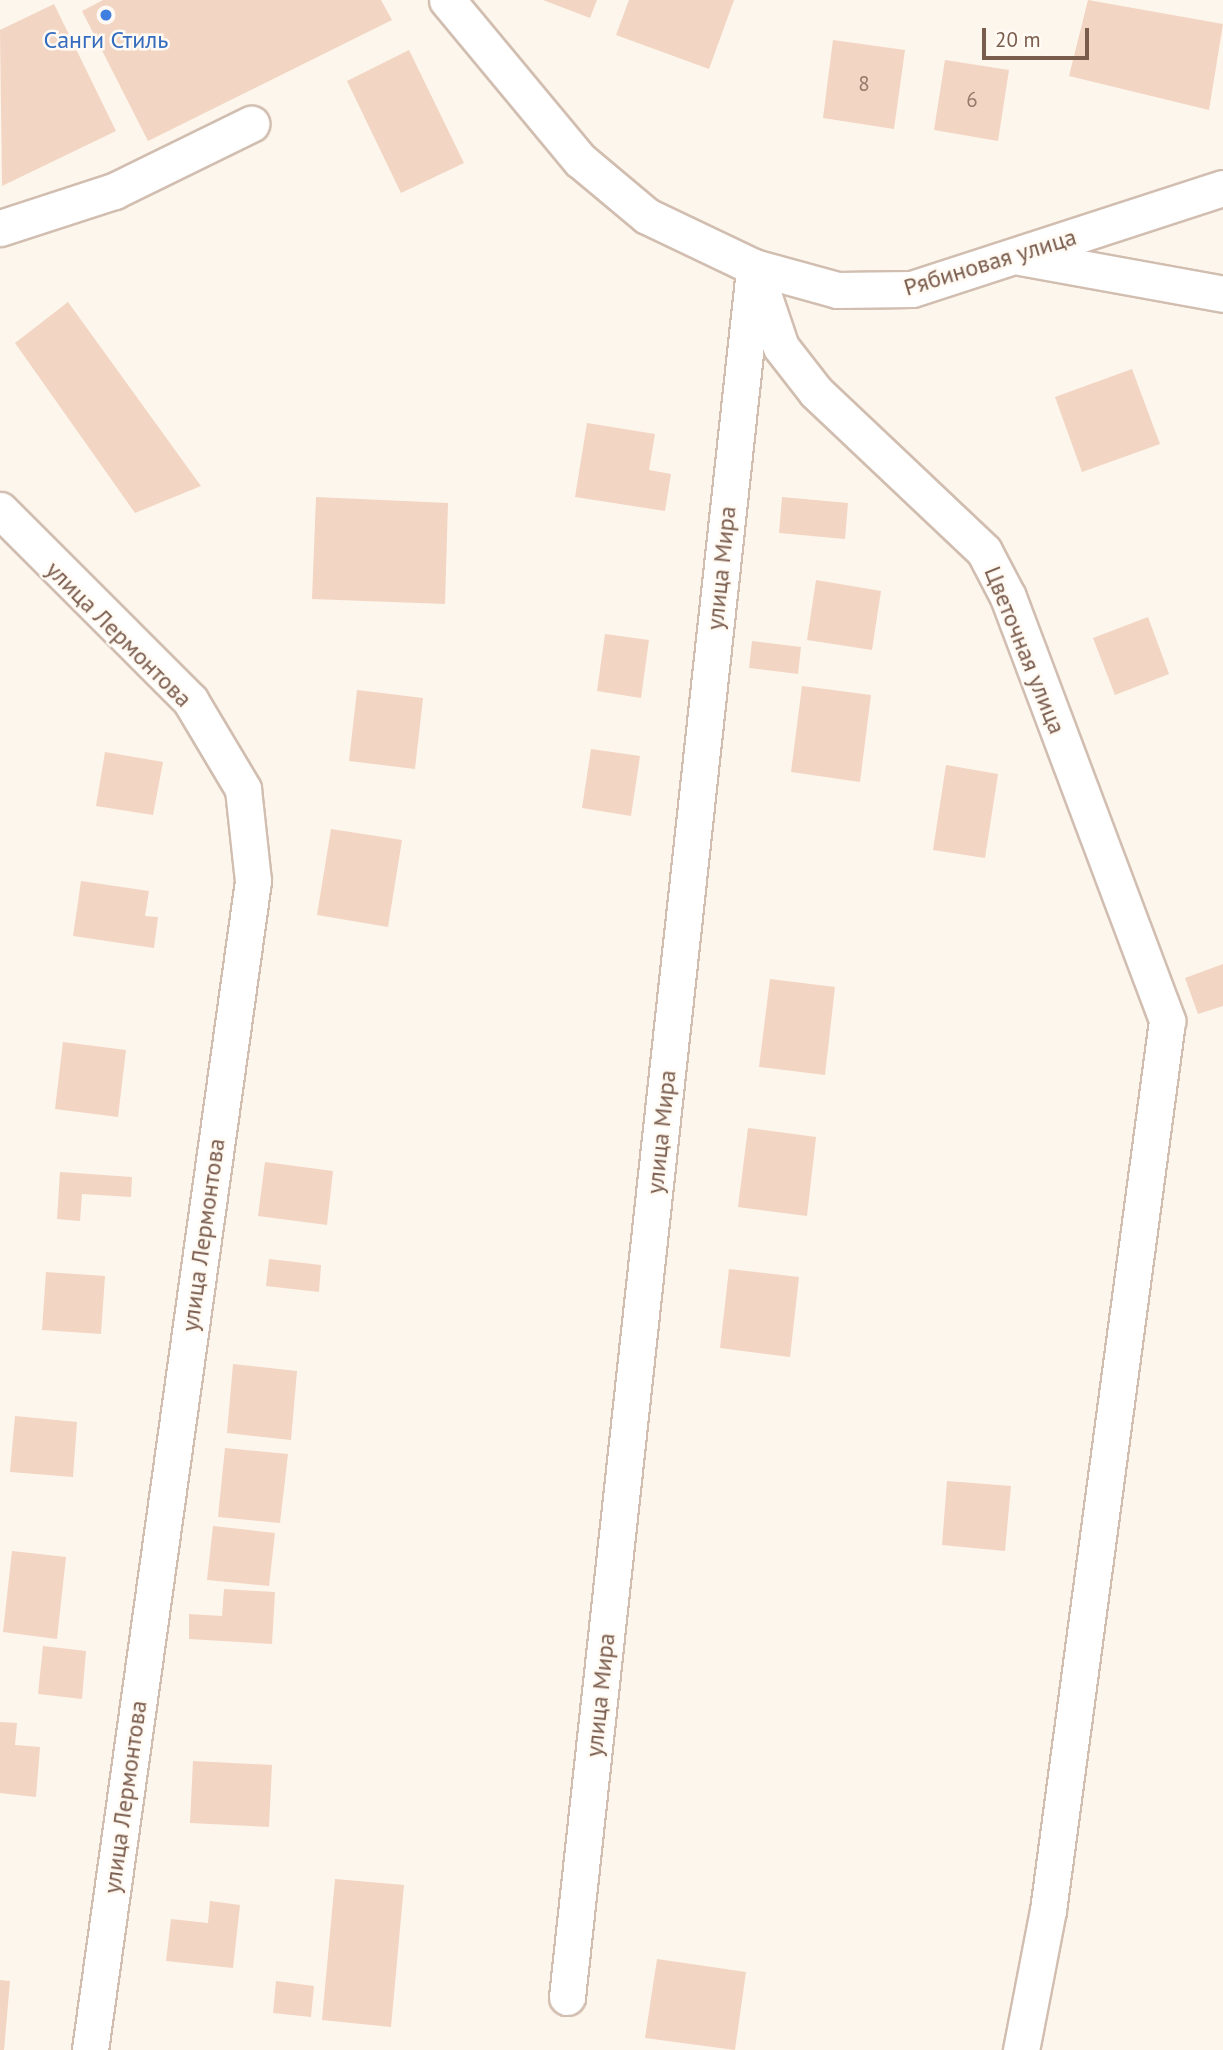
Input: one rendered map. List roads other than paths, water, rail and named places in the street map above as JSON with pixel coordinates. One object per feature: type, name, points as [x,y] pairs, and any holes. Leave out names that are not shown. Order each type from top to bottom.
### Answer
[{"type":"street","name":"Рябиновая улица","points":[[447,0],[580,160],[647,216],[754,267],[876,294],[1017,256],[1223,188]]},
{"type":"street","points":[[0,228],[114,191],[251,124]]},
{"type":"street","points":[[1017,256],[1223,294]]},
{"type":"street","name":"Цветочная улица","points":[[754,267],[781,347],[816,392],[984,551],[1008,597],[1167,1021],[1048,1910],[1021,2050]]},
{"type":"street","name":"улица Мира","points":[[567,1997],[754,267]]},
{"type":"street","name":"улица Лермонтова","points":[[0,510],[190,700],[243,789],[253,881],[90,2050]]},
{"type":"place","name":"Санги Стиль","points":[[106,15]]}]
